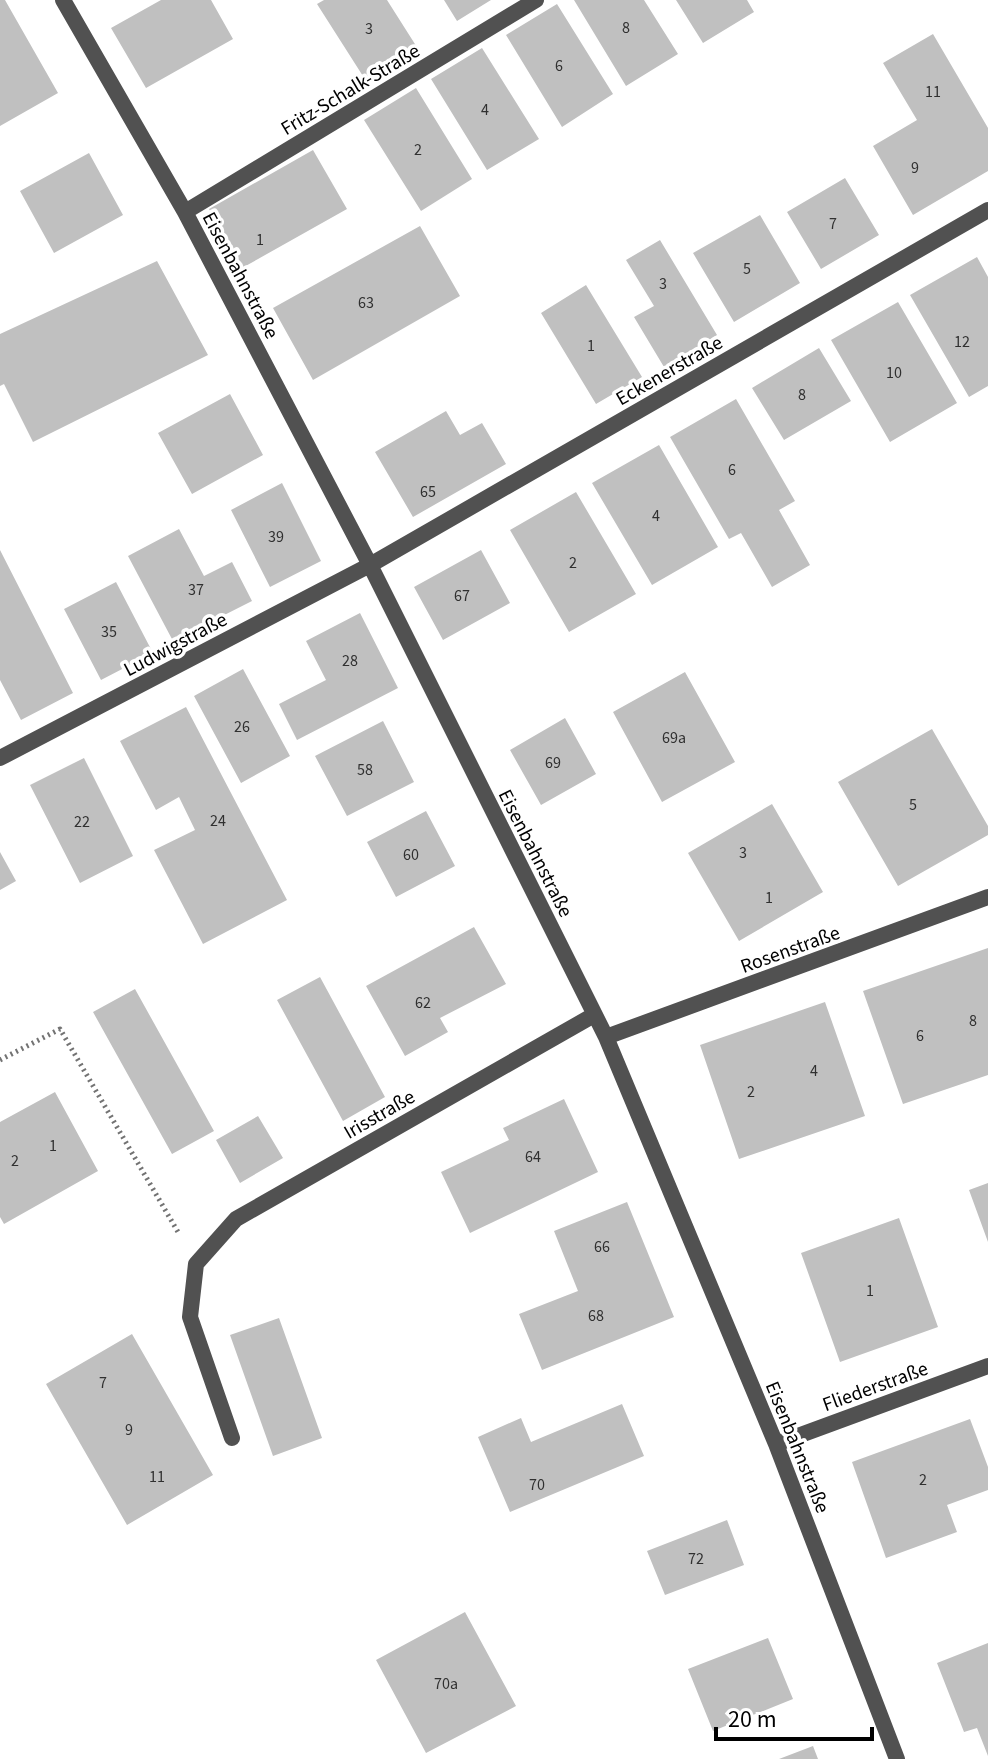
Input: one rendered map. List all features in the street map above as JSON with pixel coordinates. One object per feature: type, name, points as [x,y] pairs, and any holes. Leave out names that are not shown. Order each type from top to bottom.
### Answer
[{"type":"street","name":"Eisenbahnstraße","points":[[63,0],[185,212],[370,565],[606,1037],[776,1444],[897,1759]]},
{"type":"street","name":"Fritz-Schalk-Straße","points":[[185,212],[536,0]]},
{"type":"street","name":"Eckenerstraße","points":[[370,565],[988,210]]},
{"type":"street","name":"Ludwigstraße","points":[[0,758],[370,565]]},
{"type":"street","name":"Rosenstraße","points":[[606,1037],[988,897]]},
{"type":"street","name":"Irisstraße","points":[[196,1264],[236,1219],[594,1015]]},
{"type":"street","points":[[196,1264],[190,1317],[232,1438]]},
{"type":"street","name":"Fliederstraße","points":[[776,1444],[988,1366]]},
{"type":"path","points":[[0,1060],[60,1029],[196,1264]]},
{"type":"building","points":[[0,0],[5,0],[58,93],[0,126]]},
{"type":"building","points":[[161,0],[211,0],[233,39],[146,88],[111,28]]},
{"type":"building","points":[[324,0],[387,0],[420,52],[368,84],[317,4]]},
{"type":"building","points":[[444,0],[491,0],[457,21]]},
{"type":"building","points":[[574,0],[644,0],[678,54],[626,86]]},
{"type":"building","points":[[676,0],[747,0],[754,12],[703,43]]},
{"type":"building","points":[[557,4],[613,94],[562,127],[506,35]]},
{"type":"building","points":[[933,34],[988,128],[988,171],[913,215],[873,146],[917,120],[883,63]]},
{"type":"building","points":[[482,48],[539,139],[487,170],[431,79]]},
{"type":"building","points":[[416,88],[472,179],[421,211],[364,120]]},
{"type":"building","points":[[313,150],[347,209],[242,268],[209,209]]},
{"type":"building","points":[[89,153],[123,215],[54,253],[20,191]]},
{"type":"building","points":[[845,178],[879,235],[821,269],[787,212]]},
{"type":"building","points":[[760,215],[800,283],[734,322],[693,253]]},
{"type":"building","points":[[420,226],[460,296],[313,380],[273,308]]},
{"type":"building","points":[[660,240],[717,335],[664,367],[634,317],[654,306],[626,260]]},
{"type":"building","points":[[977,257],[988,277],[988,386],[969,397],[910,295]]},
{"type":"building","points":[[157,261],[208,355],[33,442],[4,384],[0,386],[0,334]]},
{"type":"building","points":[[586,285],[642,377],[596,404],[541,313]]},
{"type":"building","points":[[898,302],[957,403],[890,442],[831,340]]},
{"type":"building","points":[[819,348],[851,401],[784,440],[752,388]]},
{"type":"building","points":[[230,394],[263,455],[192,494],[158,433]]},
{"type":"building","points":[[736,399],[795,501],[779,510],[810,565],[772,587],[741,533],[729,539],[670,437]]},
{"type":"building","points":[[446,411],[460,435],[482,423],[506,464],[413,517],[375,452]]},
{"type":"building","points":[[659,445],[718,547],[652,585],[592,483]]},
{"type":"building","points":[[282,483],[321,561],[270,587],[231,510]]},
{"type":"building","points":[[576,492],[636,594],[569,632],[510,530]]},
{"type":"building","points":[[179,529],[204,576],[232,562],[252,601],[173,641],[128,556]]},
{"type":"building","points":[[0,550],[73,693],[21,720],[0,680]]},
{"type":"building","points":[[481,550],[510,603],[443,640],[414,587]]},
{"type":"building","points":[[116,582],[153,653],[101,680],[64,609]]},
{"type":"building","points":[[360,613],[398,688],[297,740],[279,704],[326,680],[306,641]]},
{"type":"building","points":[[243,669],[290,756],[241,783],[194,696]]},
{"type":"building","points":[[685,672],[735,762],[662,802],[613,712]]},
{"type":"building","points":[[186,707],[287,900],[203,944],[154,850],[195,830],[179,797],[156,810],[120,741]]},
{"type":"building","points":[[565,718],[596,774],[541,805],[510,750]]},
{"type":"building","points":[[383,721],[414,782],[347,816],[315,756]]},
{"type":"building","points":[[932,729],[988,826],[988,835],[898,886],[838,782]]},
{"type":"building","points":[[84,758],[133,856],[80,883],[30,785]]},
{"type":"building","points":[[772,804],[823,892],[739,941],[688,853]]},
{"type":"building","points":[[426,811],[455,866],[396,897],[367,842]]},
{"type":"building","points":[[0,852],[16,881],[0,890]]},
{"type":"building","points":[[474,927],[506,984],[440,1018],[448,1032],[405,1056],[366,986]]},
{"type":"building","points":[[988,948],[988,1075],[903,1104],[863,991]]},
{"type":"building","points":[[320,977],[385,1097],[343,1121],[277,1000]]},
{"type":"building","points":[[135,989],[214,1131],[172,1154],[93,1012]]},
{"type":"building","points":[[825,1002],[865,1116],[739,1159],[700,1045]]},
{"type":"building","points":[[55,1092],[98,1171],[4,1224],[0,1217],[0,1122]]},
{"type":"building","points":[[564,1099],[598,1172],[470,1233],[441,1172],[509,1140],[503,1128]]},
{"type":"building","points":[[258,1116],[283,1158],[240,1183],[216,1140]]},
{"type":"building","points":[[988,1183],[988,1242],[969,1190]]},
{"type":"building","points":[[627,1202],[674,1317],[542,1370],[519,1314],[578,1291],[554,1231]]},
{"type":"building","points":[[899,1218],[938,1327],[840,1362],[801,1253]]},
{"type":"building","points":[[279,1318],[322,1438],[273,1456],[230,1335]]},
{"type":"building","points":[[132,1334],[213,1475],[127,1525],[46,1384]]},
{"type":"building","points":[[622,1404],[644,1456],[510,1512],[478,1437],[521,1418],[531,1442]]},
{"type":"building","points":[[970,1419],[988,1467],[988,1490],[947,1505],[957,1532],[886,1558],[852,1462]]},
{"type":"building","points":[[727,1520],[744,1565],[665,1595],[647,1551]]},
{"type":"building","points":[[465,1612],[516,1706],[426,1753],[376,1660]]},
{"type":"building","points":[[768,1638],[793,1699],[713,1731],[688,1669]]},
{"type":"building","points":[[988,1643],[988,1756],[977,1728],[964,1732],[937,1663]]},
{"type":"building","points":[[813,1746],[818,1759],[779,1759]]}]
